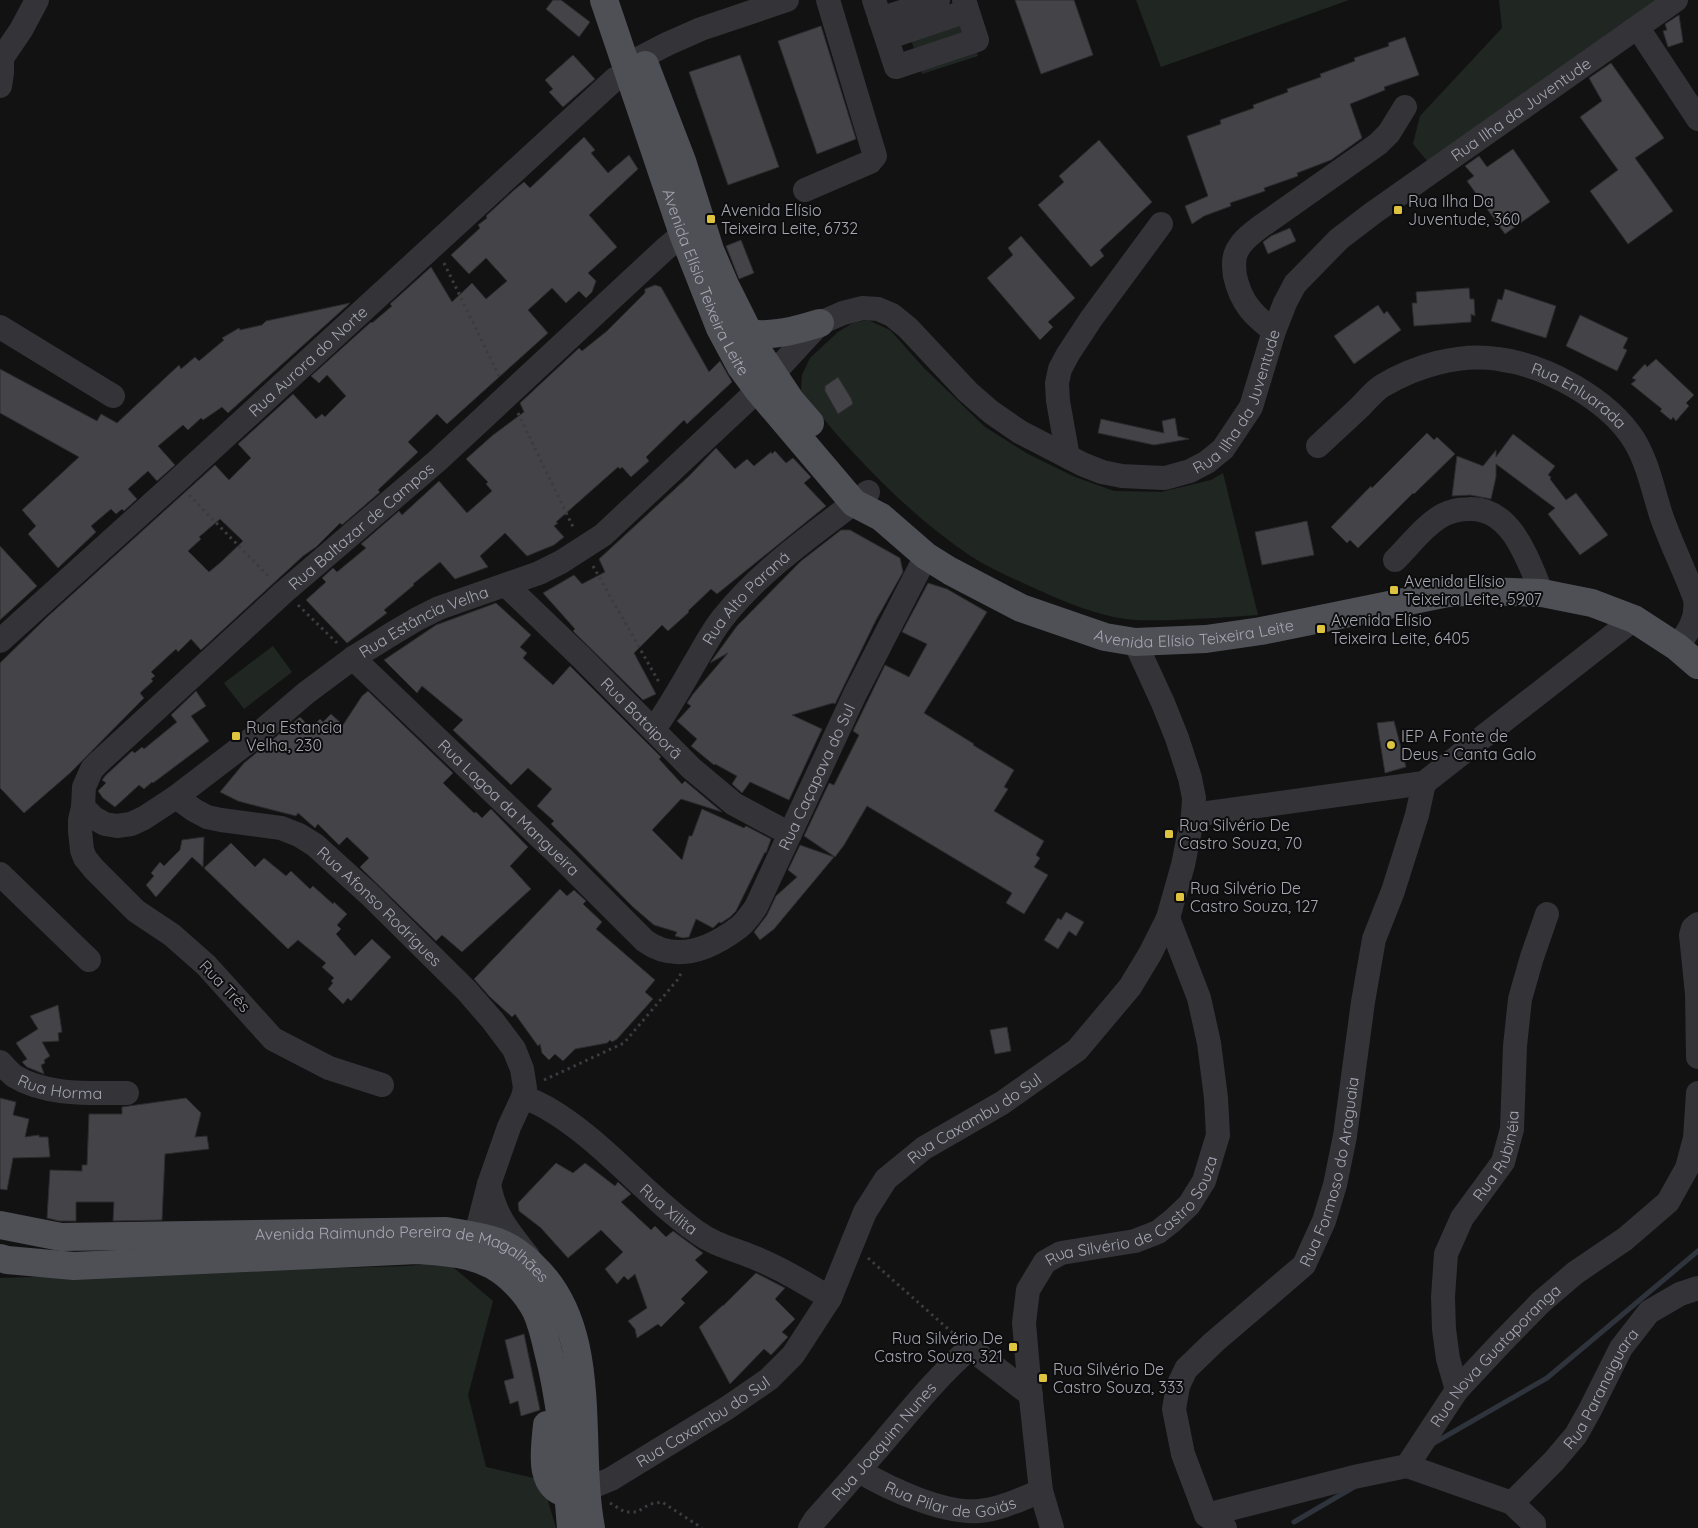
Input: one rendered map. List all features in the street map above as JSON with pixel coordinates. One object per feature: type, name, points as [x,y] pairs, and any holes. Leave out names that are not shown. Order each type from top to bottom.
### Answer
[{"type":"main road","name":"Avenida Elísio Teixeira Leite","points":[[604,0],[630,62],[692,230],[720,328],[741,367],[765,382],[881,517],[926,556],[958,576],[1020,608],[1089,632],[1135,642],[1206,639],[1448,593],[1482,591],[1542,593],[1592,603],[1634,619],[1677,648],[1698,665]]},
{"type":"main road","name":"Avenida Elísio Teixeira Leite","points":[[622,0],[630,62]]},
{"type":"main road","name":"Avenida Elísio Teixeira Leite","points":[[692,230],[725,285],[748,333],[765,382]]},
{"type":"main road","points":[[748,333],[788,332],[820,323]]},
{"type":"main road","name":"Avenida Raimundo Pereira de Magalhães","points":[[0,1226],[61,1237],[446,1231],[473,1246],[492,1265],[509,1278],[526,1294],[536,1312],[543,1330],[547,1422],[546,1471],[550,1484],[558,1492],[577,1492]]},
{"type":"main road","name":"Avenida Raimundo Pereira de Magalhães","points":[[0,1258],[74,1266],[418,1250],[443,1252],[499,1242],[518,1252],[540,1272],[560,1298],[575,1344],[580,1382],[577,1492],[571,1528]]},
{"type":"main road","name":"Avenida Raimundo Pereira de Magalhães","points":[[577,1492],[591,1528]]},
{"type":"street","points":[[0,86],[2,73],[1,58],[21,30],[37,0]]},
{"type":"street","points":[[630,62],[746,0]]},
{"type":"street","points":[[630,62],[701,29],[787,0]]},
{"type":"street","points":[[805,190],[870,162],[875,156],[828,0]]},
{"type":"street","points":[[881,22],[906,0]]},
{"type":"street","points":[[881,22],[938,0]]},
{"type":"street","name":"Rua Ilha da Juventude","points":[[765,382],[820,323],[843,313],[863,308],[878,309],[892,315],[908,328],[968,392],[991,412],[1020,432],[1068,457],[1102,472],[1122,476],[1164,478],[1190,471],[1207,462],[1223,449],[1251,407],[1274,331],[1285,303],[1295,284],[1339,239],[1676,0]]},
{"type":"street","points":[[968,13],[977,40],[896,67],[881,22],[968,13]]},
{"type":"street","points":[[1638,28],[1698,119]]},
{"type":"street","name":"Rua Aurora do Norte","points":[[0,641],[176,482],[630,62]]},
{"type":"street","points":[[1274,331],[1250,310],[1241,297],[1234,267],[1236,253],[1244,240],[1260,227],[1378,144],[1389,132],[1405,107]]},
{"type":"street","points":[[1068,457],[1058,401],[1057,383],[1060,369],[1068,354],[1161,224]]},
{"type":"street","name":"Rua Baltazar de Campos","points":[[85,858],[80,832],[84,787],[87,778],[100,761],[284,592],[437,461],[664,249],[692,230]]},
{"type":"street","points":[[0,327],[113,396]]},
{"type":"street","name":"Rua Enluarada","points":[[1318,446],[1380,387],[1404,374],[1431,365],[1463,358],[1498,358],[1539,369],[1564,380],[1587,394],[1620,422],[1634,441],[1644,460],[1664,521],[1695,600],[1695,617],[1691,627],[1677,648]]},
{"type":"street","name":"Rua Estância Velha","points":[[83,807],[94,818],[105,824],[117,826],[131,824],[144,818],[176,797],[257,735],[306,693],[353,658],[417,619],[439,608],[554,566],[584,549],[603,535],[765,382]]},
{"type":"street","name":"Rua Alto Paraná","points":[[654,729],[671,705],[713,631],[732,607],[786,556],[862,497]]},
{"type":"street","points":[[1396,560],[1428,526],[1443,515],[1458,509],[1477,509],[1496,516],[1511,529],[1531,566],[1542,593]]},
{"type":"street","name":"Rua Caçapava do Sul","points":[[678,952],[701,949],[739,927],[756,907],[855,694],[926,556]]},
{"type":"street","name":"Rua Bataiporã","points":[[506,585],[654,729],[691,768],[734,804],[790,834]]},
{"type":"street","points":[[1193,815],[1424,783],[1634,619]]},
{"type":"street","name":"Rua Caxambu do Sul","points":[[577,1492],[611,1480],[728,1408],[769,1379],[793,1355],[830,1298],[865,1212],[886,1179],[924,1148],[1002,1103],[1077,1050],[1130,987],[1150,954],[1168,918],[1183,865],[1193,815],[1194,798],[1185,760],[1163,703],[1135,642]]},
{"type":"street","name":"Rua Lagoa da Mangueira","points":[[353,658],[564,860],[644,941],[656,949],[678,952]]},
{"type":"street","name":"Rua Formoso do Araguaia","points":[[1216,1521],[1183,1454],[1174,1409],[1178,1386],[1186,1370],[1214,1342],[1304,1265],[1324,1221],[1335,1185],[1345,1136],[1363,1002],[1374,940],[1393,891],[1414,825],[1424,783]]},
{"type":"street","name":"Rua Afonso Rodrigues","points":[[176,797],[194,810],[207,816],[221,820],[280,828],[299,835],[315,845],[418,942],[467,991],[493,1021],[514,1048],[522,1069],[524,1093]]},
{"type":"street","name":"Rua Três","points":[[85,858],[136,911],[172,935],[206,965],[273,1039],[329,1068],[382,1085]]},
{"type":"street","points":[[0,874],[89,960]]},
{"type":"street","name":"Rua Rubinéia","points":[[1457,1390],[1448,1358],[1444,1329],[1443,1297],[1446,1254],[1462,1218],[1503,1162],[1512,1129],[1514,1046],[1520,999],[1547,914]]},
{"type":"street","name":"Rua Silvério de Castro Souza","points":[[1052,1528],[1041,1491],[1030,1395],[1024,1323],[1028,1290],[1045,1262],[1061,1253],[1136,1241],[1158,1232],[1189,1205],[1204,1181],[1218,1135],[1216,1098],[1209,1043],[1199,998],[1168,918]]},
{"type":"street","points":[[1698,924],[1692,928],[1691,935],[1697,994],[1698,1057]]},
{"type":"street","name":"Rua Horma","points":[[0,1062],[13,1075],[47,1088],[76,1093],[126,1093]]},
{"type":"street","points":[[473,1246],[489,1184],[524,1093]]},
{"type":"street","name":"Rua Xilita","points":[[524,1093],[583,1133],[698,1233],[716,1244],[752,1256],[782,1270],[830,1298]]},
{"type":"street","name":"Rua Nova Guataporanga","points":[[1407,1466],[1457,1390],[1541,1302],[1575,1273],[1625,1239],[1668,1202],[1686,1168],[1696,1138],[1698,1093]]},
{"type":"street","points":[[489,1184],[495,1209],[507,1230],[540,1272]]},
{"type":"street","name":"Rua Paranaiguara","points":[[1512,1503],[1554,1461],[1576,1434],[1621,1348],[1649,1312],[1680,1294],[1698,1288]]},
{"type":"street","points":[[970,1348],[1030,1395]]},
{"type":"street","name":"Rua Joaquim Nunes","points":[[810,1528],[924,1394],[970,1348]]},
{"type":"street","points":[[1216,1521],[1354,1477],[1407,1466],[1512,1503],[1534,1524],[1534,1528]]},
{"type":"street","name":"Rua Pilar de Goiás","points":[[859,1471],[903,1493],[964,1511],[997,1508],[1041,1491]]},
{"type":"path","points":[[176,482],[284,592],[353,658]]},
{"type":"path","points":[[584,549],[671,705]]},
{"type":"path","points":[[524,1093],[624,1043],[679,978],[678,952]]},
{"type":"path","points":[[853,1241],[861,1252],[970,1348]]},
{"type":"path","points":[[577,1492],[625,1512],[637,1512],[650,1504],[662,1502],[702,1528]]},
{"type":"shaded area","points":[[1136,0],[1349,0],[1161,67]]},
{"type":"shaded area","points":[[1499,0],[1658,0],[1428,162],[1413,144],[1420,116],[1502,28]]},
{"type":"shaded area","points":[[966,18],[978,56],[922,74],[910,36]]},
{"type":"shaded area","points":[[868,320],[890,330],[924,368],[985,427],[1028,454],[1075,477],[1114,491],[1161,492],[1211,480],[1223,473],[1258,615],[1137,620],[1105,615],[1063,601],[1006,575],[969,555],[946,538],[901,500],[858,458],[801,391],[802,375],[810,358],[838,332],[853,323]]},
{"type":"shaded area","points":[[273,646],[292,672],[244,709],[224,683]]},
{"type":"shaded area","points":[[447,1262],[493,1301],[468,1395],[486,1467],[542,1480],[556,1528],[0,1528],[0,1278],[407,1266]]},
{"type":"building","points":[[553,0],[561,0],[590,22],[579,37],[546,9]]},
{"type":"building","points":[[1015,0],[1074,0],[1093,55],[1041,74]]},
{"type":"building","points":[[1679,15],[1683,42],[1668,47],[1663,31],[1667,30],[1665,24]]},
{"type":"building","points":[[821,26],[856,139],[817,154],[778,41]]},
{"type":"building","points":[[1405,37],[1419,75],[1384,87],[1385,90],[1350,104],[1362,138],[1331,160],[1297,173],[1298,176],[1264,188],[1265,191],[1230,203],[1231,206],[1204,216],[1192,224],[1185,206],[1208,196],[1187,136],[1221,124],[1220,120],[1254,108],[1253,105],[1288,92],[1287,89],[1321,77],[1320,74],[1355,61],[1354,58],[1389,46],[1388,43]]},
{"type":"building","points":[[573,55],[595,79],[563,107],[549,92],[553,89],[545,80]]},
{"type":"building","points":[[740,55],[779,167],[728,185],[689,72]]},
{"type":"building","points":[[1611,63],[1664,138],[1635,158],[1673,211],[1628,244],[1590,191],[1618,170],[1580,117],[1602,101],[1589,78]]},
{"type":"building","points":[[584,137],[595,150],[591,153],[608,173],[629,155],[638,169],[589,215],[617,247],[588,273],[596,281],[592,292],[586,298],[579,291],[566,303],[552,288],[528,310],[548,333],[447,424],[437,414],[408,442],[418,452],[378,490],[380,492],[342,525],[340,523],[316,547],[303,556],[201,650],[191,639],[178,652],[176,649],[151,672],[155,676],[151,679],[153,681],[140,693],[144,698],[70,773],[24,813],[0,788],[0,663],[46,618],[215,465],[229,480],[251,458],[238,444],[293,394],[316,419],[322,414],[325,417],[346,396],[327,375],[319,383],[311,376],[371,322],[392,306],[390,304],[431,267],[452,302],[472,283],[486,299],[507,281],[486,258],[469,274],[451,255],[480,228],[478,225],[487,218],[486,216],[513,191],[524,182],[530,188]],"holes":[[[220,519],[243,541],[209,572],[188,551],[201,539],[199,537]]]},
{"type":"building","points":[[1099,140],[1152,202],[1100,250],[1104,256],[1091,267],[1038,205],[1064,182],[1059,176]]},
{"type":"building","points":[[1513,149],[1550,202],[1505,234],[1467,181],[1474,176],[1465,166],[1479,156],[1487,167]]},
{"type":"building","points":[[1290,228],[1296,241],[1268,254],[1263,242],[1271,236]]},
{"type":"building","points":[[1021,236],[1075,298],[1048,322],[1053,327],[1040,340],[987,278],[1013,255],[1008,248]]},
{"type":"building","points":[[741,240],[754,273],[739,279],[726,246]]},
{"type":"building","points":[[655,285],[661,287],[709,372],[720,361],[732,382],[687,424],[684,420],[646,457],[649,461],[631,477],[622,467],[620,469],[618,467],[556,522],[558,523],[554,526],[564,537],[554,545],[527,556],[505,533],[480,556],[488,567],[455,579],[440,562],[384,610],[387,613],[347,643],[306,600],[326,582],[322,578],[333,568],[337,572],[366,548],[361,544],[399,511],[402,515],[439,481],[467,513],[492,491],[486,484],[488,482],[466,459],[493,435],[524,412],[520,403],[579,348],[582,351],[607,331],[645,293],[645,289]]},
{"type":"building","points":[[1469,288],[1470,299],[1474,299],[1475,316],[1471,314],[1471,322],[1414,326],[1412,303],[1417,303],[1416,292]]},
{"type":"building","points":[[1505,289],[1556,306],[1546,338],[1491,321],[1498,299],[1502,300]]},
{"type":"building","points":[[350,303],[228,413],[222,407],[203,420],[201,418],[188,430],[183,425],[158,446],[175,465],[157,481],[148,471],[128,489],[137,499],[124,511],[122,509],[116,514],[111,509],[91,526],[96,532],[58,568],[28,534],[36,526],[22,510],[79,457],[0,413],[0,369],[97,421],[101,414],[117,423],[179,365],[181,369],[195,357],[199,361],[224,340],[222,338],[239,328],[240,330],[262,325],[266,321]]},
{"type":"building","points":[[1378,305],[1384,314],[1387,311],[1401,330],[1354,364],[1334,336]]},
{"type":"building","points":[[1580,315],[1628,338],[1623,348],[1627,350],[1617,371],[1566,346]]},
{"type":"building","points":[[1656,359],[1694,395],[1686,403],[1689,406],[1676,421],[1673,417],[1671,420],[1660,411],[1662,409],[1631,384],[1636,380],[1632,378],[1645,364],[1647,367]]},
{"type":"building","points":[[838,377],[853,404],[838,414],[825,391],[825,386]]},
{"type":"building","points":[[1175,418],[1178,436],[1189,439],[1154,445],[1098,433],[1101,419],[1164,433],[1162,421]]},
{"type":"building","points":[[1427,433],[1434,440],[1437,437],[1455,454],[1358,548],[1350,540],[1347,543],[1331,527]]},
{"type":"building","points":[[1513,434],[1555,466],[1548,475],[1566,500],[1576,493],[1608,535],[1580,555],[1548,514],[1555,508],[1496,464],[1496,477],[1491,499],[1470,495],[1452,496],[1457,456],[1483,466],[1496,450],[1496,457]]},
{"type":"building","points":[[716,448],[735,469],[747,459],[754,466],[771,452],[772,454],[775,451],[786,463],[793,458],[811,477],[804,483],[826,506],[717,594],[711,589],[668,631],[662,625],[634,653],[656,694],[643,700],[573,631],[575,629],[543,593],[574,575],[582,584],[605,572],[599,559],[689,476]]},
{"type":"building","points":[[1307,521],[1314,555],[1262,565],[1255,532]]},
{"type":"building","points":[[841,530],[850,530],[900,558],[903,572],[876,620],[835,704],[792,715],[822,729],[789,800],[750,782],[742,793],[732,784],[737,776],[714,765],[691,746],[697,739],[677,721],[691,706],[687,703],[693,694],[728,653],[710,663],[737,626],[801,561]]},
{"type":"building","points":[[0,546],[37,586],[0,620]]},
{"type":"building","points":[[928,583],[947,589],[987,612],[924,713],[1014,770],[1004,787],[1008,789],[994,811],[1044,841],[1036,855],[1040,858],[1034,867],[1048,875],[1024,914],[1006,903],[1012,893],[867,806],[835,857],[804,836],[829,783],[834,785],[859,735],[853,731],[885,665],[909,677],[927,644],[902,632]]},
{"type":"building","points":[[496,603],[531,635],[520,647],[527,653],[523,658],[553,685],[570,666],[661,757],[659,759],[682,784],[685,781],[722,812],[681,799],[652,830],[682,860],[689,836],[692,836],[702,809],[744,828],[746,826],[771,839],[766,853],[736,911],[730,917],[721,923],[719,922],[713,928],[696,919],[689,937],[683,938],[675,936],[677,932],[654,925],[633,907],[551,824],[554,821],[537,806],[552,789],[528,768],[511,785],[453,730],[463,720],[422,686],[417,693],[384,660],[436,625]]},
{"type":"building","points":[[196,691],[206,706],[191,716],[209,741],[144,789],[139,785],[115,807],[103,798],[98,791],[106,783],[102,780],[106,775],[132,751],[135,753],[142,747],[144,749],[177,722],[171,715]]},
{"type":"building","points":[[368,691],[453,773],[443,783],[474,813],[476,812],[482,818],[491,809],[528,847],[510,866],[531,889],[462,952],[442,935],[436,941],[360,867],[369,858],[347,837],[339,845],[318,824],[315,828],[298,813],[296,816],[249,804],[220,792],[244,763],[300,717],[311,728],[320,719],[323,722],[331,714],[343,725],[362,696]]},
{"type":"building","name":"IEP A Fonte de Deus - Canta Galo","points":[[1394,721],[1406,767],[1385,773],[1377,723]]},
{"type":"building","points":[[204,837],[203,867],[192,857],[156,897],[146,885],[154,876],[151,873],[160,862],[164,866],[180,850],[182,840]]},
{"type":"building","points":[[231,843],[255,867],[264,858],[286,876],[291,871],[310,889],[313,886],[333,904],[334,902],[347,914],[337,925],[341,929],[336,934],[355,956],[372,939],[391,957],[351,1001],[348,998],[343,1004],[328,989],[333,983],[331,981],[334,978],[322,967],[326,963],[298,940],[288,949],[204,868]]},
{"type":"building","points":[[800,845],[834,857],[774,929],[760,940],[754,932],[767,915],[776,896],[797,877],[788,870]]},
{"type":"building","points":[[560,889],[567,896],[574,890],[586,901],[583,904],[602,922],[596,929],[655,980],[645,992],[653,999],[617,1039],[612,1042],[610,1040],[607,1043],[575,1049],[563,1061],[555,1054],[549,1060],[542,1053],[540,1044],[538,1046],[515,1014],[512,1017],[474,979]]},
{"type":"building","points":[[1066,912],[1084,922],[1076,936],[1069,931],[1058,949],[1044,940],[1058,918],[1061,920]]},
{"type":"building","points":[[58,1005],[62,1032],[58,1033],[59,1041],[42,1042],[50,1056],[41,1065],[44,1074],[27,1067],[22,1062],[27,1059],[16,1043],[38,1029],[30,1016]]},
{"type":"building","points":[[1007,1027],[1011,1051],[995,1054],[990,1030]]},
{"type":"building","points":[[0,1098],[16,1102],[13,1115],[29,1119],[25,1137],[39,1135],[39,1137],[48,1137],[50,1157],[13,1158],[7,1190],[0,1189]]},
{"type":"building","points":[[186,1098],[201,1113],[195,1137],[207,1136],[209,1149],[165,1154],[162,1220],[113,1221],[114,1202],[76,1202],[76,1221],[59,1221],[47,1218],[50,1170],[82,1171],[82,1165],[87,1165],[89,1114],[122,1114],[122,1107]]},
{"type":"building","points":[[556,1163],[573,1173],[585,1163],[615,1186],[618,1182],[631,1194],[621,1202],[651,1230],[655,1226],[666,1237],[673,1231],[703,1253],[695,1260],[708,1272],[681,1299],[685,1303],[661,1327],[658,1324],[637,1338],[635,1329],[628,1321],[647,1308],[635,1274],[628,1280],[624,1276],[617,1284],[605,1269],[623,1252],[601,1230],[568,1258],[541,1228],[519,1211],[518,1203]]},
{"type":"building","points":[[756,1273],[785,1288],[775,1299],[795,1319],[782,1332],[788,1337],[771,1355],[764,1349],[730,1384],[699,1327]]},
{"type":"building","points":[[524,1334],[540,1410],[521,1416],[518,1401],[510,1404],[504,1381],[514,1378],[505,1340]]},
{"type":"waterway","points":[[1434,1443],[1547,1378],[1698,1251]]},
{"type":"waterway","points":[[1294,1522],[1354,1487]]},
{"type":"place","name":"Rua Ilha Da Juventude, 360","points":[[1398,210]]},
{"type":"place","name":"Avenida Elísio Teixeira Leite, 6732","points":[[711,219]]},
{"type":"place","name":"Avenida Elísio Teixeira Leite, 5907","points":[[1394,590]]},
{"type":"place","name":"Avenida Elísio Teixeira Leite, 6405","points":[[1321,629]]},
{"type":"place","name":"Rua Estancia Velha, 230","points":[[236,736]]},
{"type":"place","name":"IEP A Fonte de Deus - Canta Galo","points":[[1391,745]]},
{"type":"place","name":"Rua Silvério De Castro Souza, 70","points":[[1169,834]]},
{"type":"place","name":"Rua Silvério De Castro Souza, 127","points":[[1180,897]]},
{"type":"place","name":"Rua Silvério De Castro Souza, 321","points":[[1013,1347]]},
{"type":"place","name":"Rua Silvério De Castro Souza, 333","points":[[1043,1378]]}]
